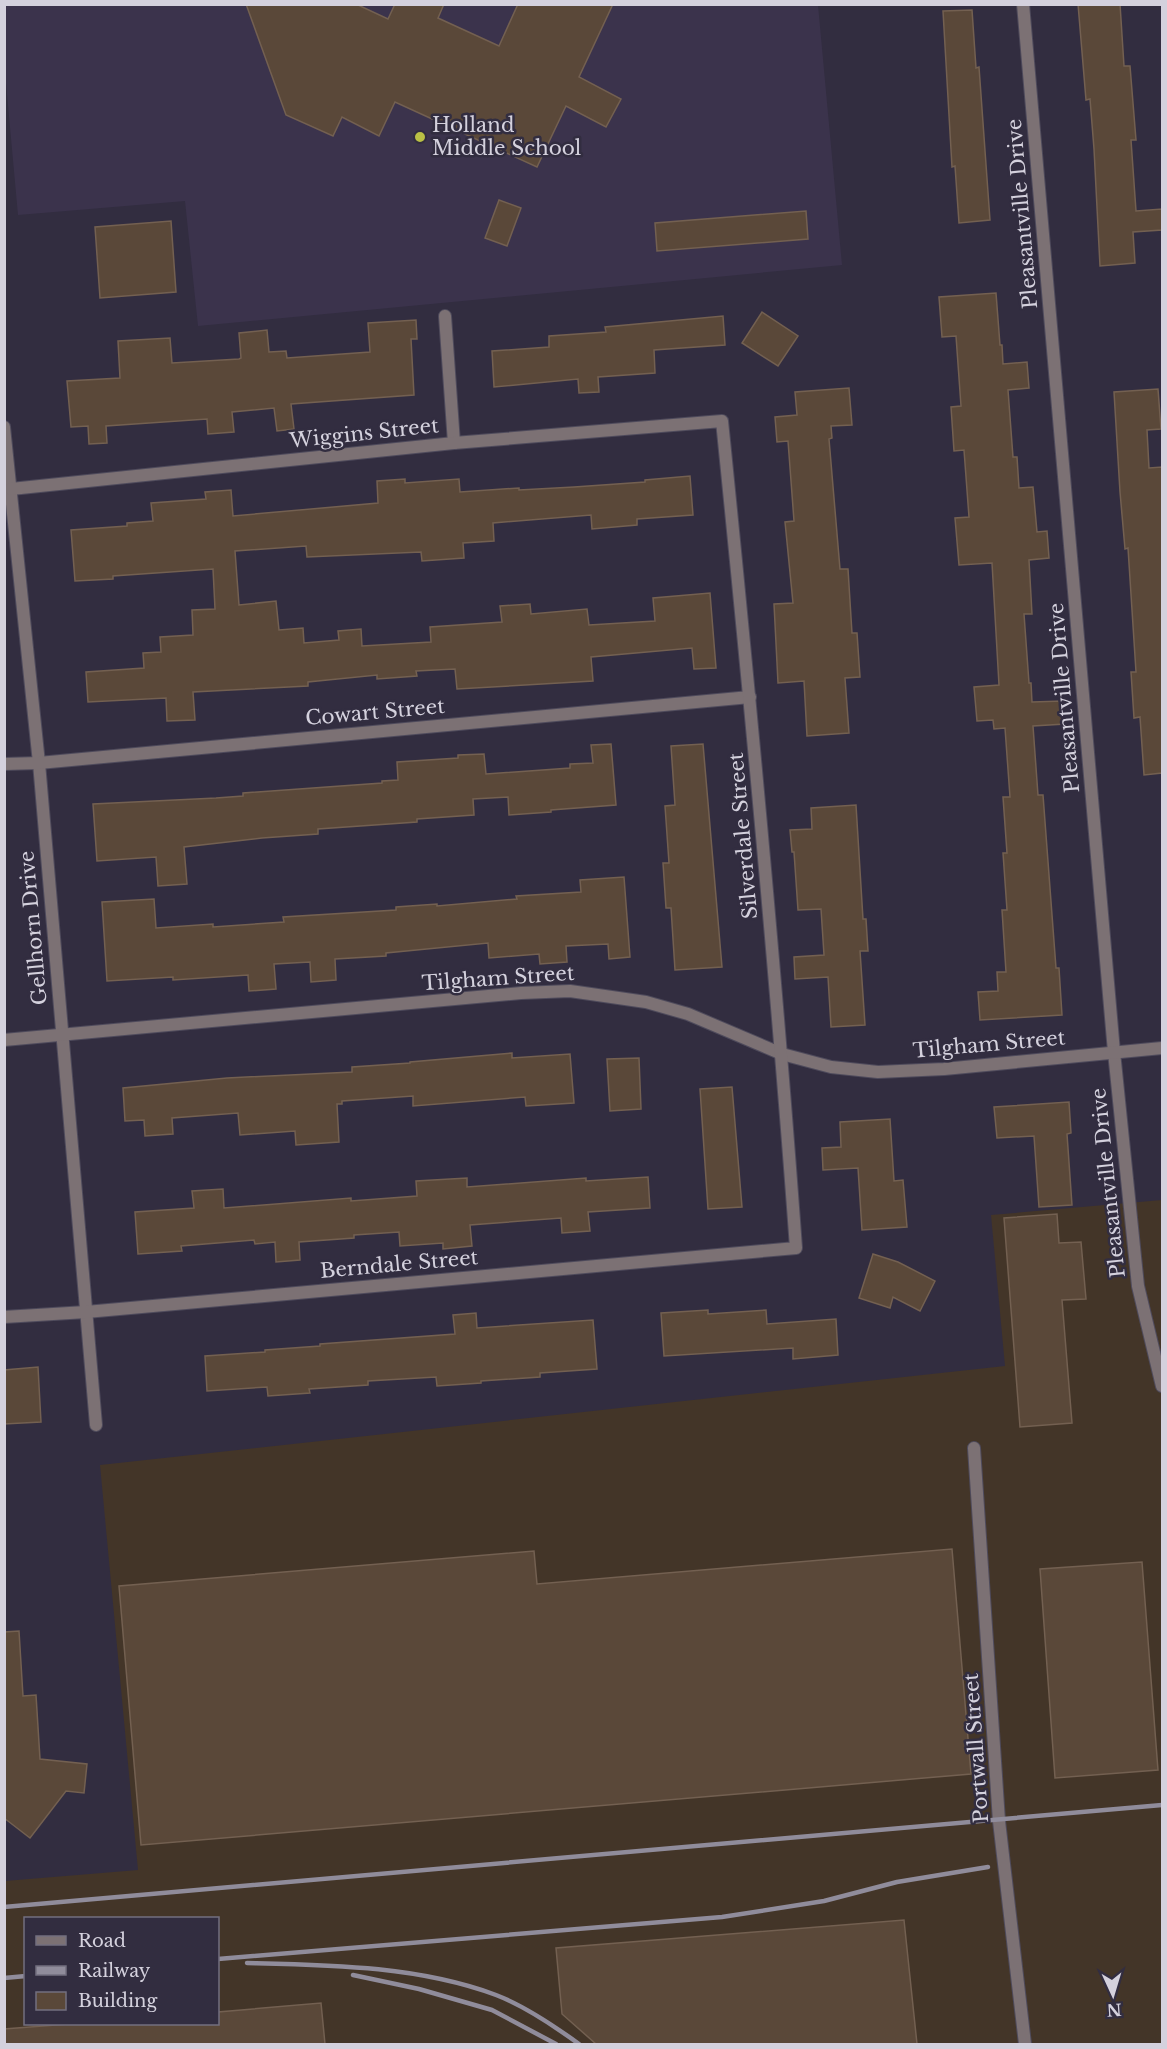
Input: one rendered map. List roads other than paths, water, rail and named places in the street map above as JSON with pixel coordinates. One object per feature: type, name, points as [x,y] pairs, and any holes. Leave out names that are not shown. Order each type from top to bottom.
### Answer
[{"type":"street","name":"Pleasantville Drive","points":[[1023,4],[1114,1052],[1138,1286],[1162,1386]]},
{"type":"street","points":[[445,316],[454,443]]},
{"type":"street","name":"Wiggins Street","points":[[11,489],[454,443],[722,421]]},
{"type":"street","name":"Silverdale Street","points":[[722,421],[750,697],[782,1054],[796,1248]]},
{"type":"street","name":"Gellhorn Drive","points":[[4,427],[39,763],[96,1425]]},
{"type":"street","name":"Cowart Street","points":[[4,764],[39,763],[750,697]]},
{"type":"street","name":"Tilgham Street","points":[[4,1040],[521,993],[570,991],[646,1002],[688,1014],[782,1054],[831,1067],[878,1072],[944,1069],[1162,1048]]},
{"type":"street","name":"Berndale Street","points":[[4,1317],[86,1312],[796,1248]]},
{"type":"street","name":"Portwall Street","points":[[974,1448],[999,1821],[1025,2044]]},
{"type":"railway","points":[[4,1907],[1162,1805]]},
{"type":"railway","points":[[219,1959],[722,1917],[824,1901],[897,1882],[988,1867]]},
{"type":"railway","points":[[247,1963],[374,1969],[466,1985],[517,2005],[579,2044]]},
{"type":"railway","points":[[353,1975],[419,1989],[492,2010],[556,2044]]},
{"type":"railway","points":[[4,1978],[24,1976]]},
{"type":"place","name":"Holland Middle School","points":[[420,137]]}]
